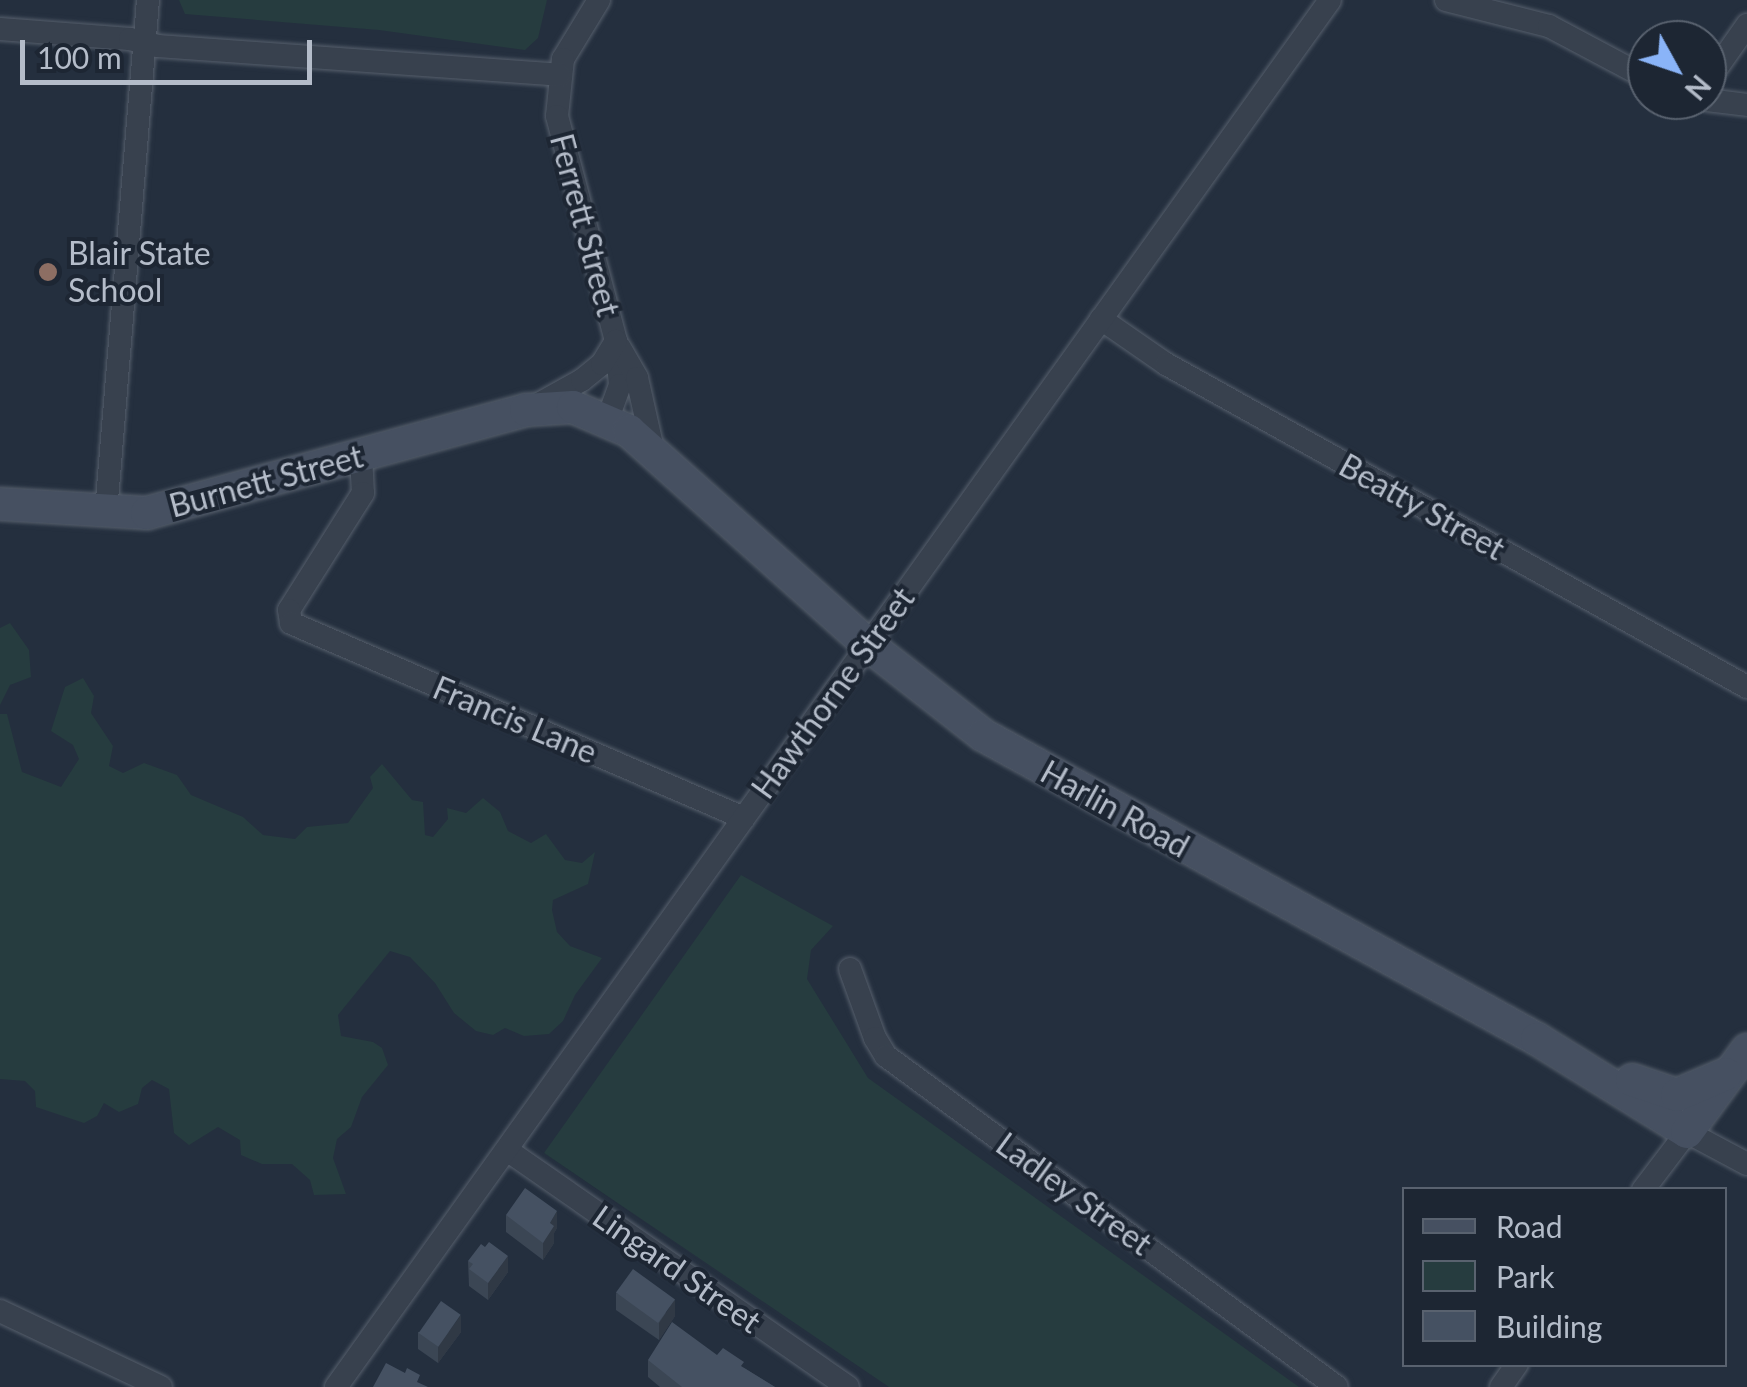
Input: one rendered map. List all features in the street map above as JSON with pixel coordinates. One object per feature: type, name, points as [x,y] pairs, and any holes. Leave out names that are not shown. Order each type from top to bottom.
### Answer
[{"type":"main road","name":"Harlin Road","points":[[526,410],[574,406],[629,432],[867,644],[1008,751],[1536,1038],[1688,1132]]},
{"type":"main road","name":"Burnett Street","points":[[0,504],[106,512],[157,511],[526,410]]},
{"type":"main road","points":[[1536,1038],[1666,1094],[1696,1090],[1741,1059]]},
{"type":"main road","points":[[1688,1132],[1741,1059]]},
{"type":"street","points":[[106,512],[148,0]]},
{"type":"street","name":"Ferrett Street","points":[[600,0],[570,45],[559,75],[558,136],[616,341],[620,384],[607,421]]},
{"type":"street","name":"Hawthorne Street","points":[[336,1387],[1330,0]]},
{"type":"street","points":[[1446,0],[1549,26],[1627,67]]},
{"type":"street","points":[[1727,54],[1747,25]]},
{"type":"street","points":[[0,29],[559,75]]},
{"type":"street","name":"Beatty Street","points":[[1101,319],[1166,364],[1747,687]]},
{"type":"street","points":[[616,341],[637,378],[655,456]]},
{"type":"street","name":"Ferrett Street","points":[[526,410],[582,380],[602,364],[616,341]]},
{"type":"street","name":"Francis Lane","points":[[361,456],[363,493],[289,610],[288,620],[744,818]]},
{"type":"street","name":"Ladley Street","points":[[850,969],[875,1038],[886,1056],[1338,1387]]},
{"type":"street","points":[[1645,1187],[1688,1132]]},
{"type":"street","name":"Harlin Road","points":[[1688,1132],[1747,1164]]},
{"type":"street","name":"Lingard Street","points":[[507,1150],[848,1387]]},
{"type":"street","points":[[0,1311],[162,1387]]},
{"type":"green space","points":[[179,0],[547,0],[538,38],[525,50],[379,30],[185,14]]},
{"type":"green space","points":[[10,623],[29,650],[31,677],[10,685],[0,705],[0,628]]},
{"type":"green space","points":[[83,678],[94,696],[91,713],[113,746],[109,766],[123,773],[144,763],[177,775],[191,795],[243,817],[263,835],[295,839],[307,827],[348,823],[373,788],[370,777],[382,764],[412,800],[423,802],[425,835],[433,837],[448,819],[447,808],[466,813],[483,798],[500,812],[508,831],[531,843],[546,834],[565,860],[582,863],[595,852],[588,884],[553,900],[557,932],[570,946],[602,958],[575,995],[563,1021],[549,1034],[524,1036],[505,1028],[493,1035],[476,1031],[454,1013],[435,983],[410,957],[390,951],[338,1015],[341,1036],[373,1042],[382,1048],[388,1065],[362,1097],[351,1127],[337,1139],[333,1158],[346,1194],[314,1195],[310,1180],[292,1164],[262,1164],[241,1155],[240,1140],[218,1127],[189,1145],[174,1133],[169,1089],[152,1080],[142,1088],[138,1104],[119,1112],[104,1103],[97,1116],[84,1123],[36,1107],[35,1091],[25,1081],[0,1079],[0,714],[7,714],[22,772],[61,787],[79,759],[73,745],[51,731],[65,687]]},
{"type":"green space","points":[[741,875],[833,926],[811,950],[807,979],[868,1078],[1299,1387],[889,1387],[544,1153]]},
{"type":"building","points":[[525,1188],[557,1211],[550,1223],[554,1226],[543,1243],[506,1215]]},
{"type":"building","points":[[489,1242],[508,1256],[488,1283],[469,1269],[473,1264],[468,1261],[481,1244],[485,1247]]},
{"type":"building","points":[[633,1269],[675,1300],[658,1323],[616,1292]]},
{"type":"building","points":[[441,1301],[461,1315],[438,1347],[419,1333]]},
{"type":"building","points":[[672,1322],[717,1355],[723,1348],[744,1362],[741,1366],[775,1387],[682,1387],[648,1360]]},
{"type":"building","points":[[386,1363],[405,1373],[407,1368],[420,1375],[417,1382],[428,1387],[373,1387]]},
{"type":"place","name":"Blair State School","points":[[48,272]]}]
